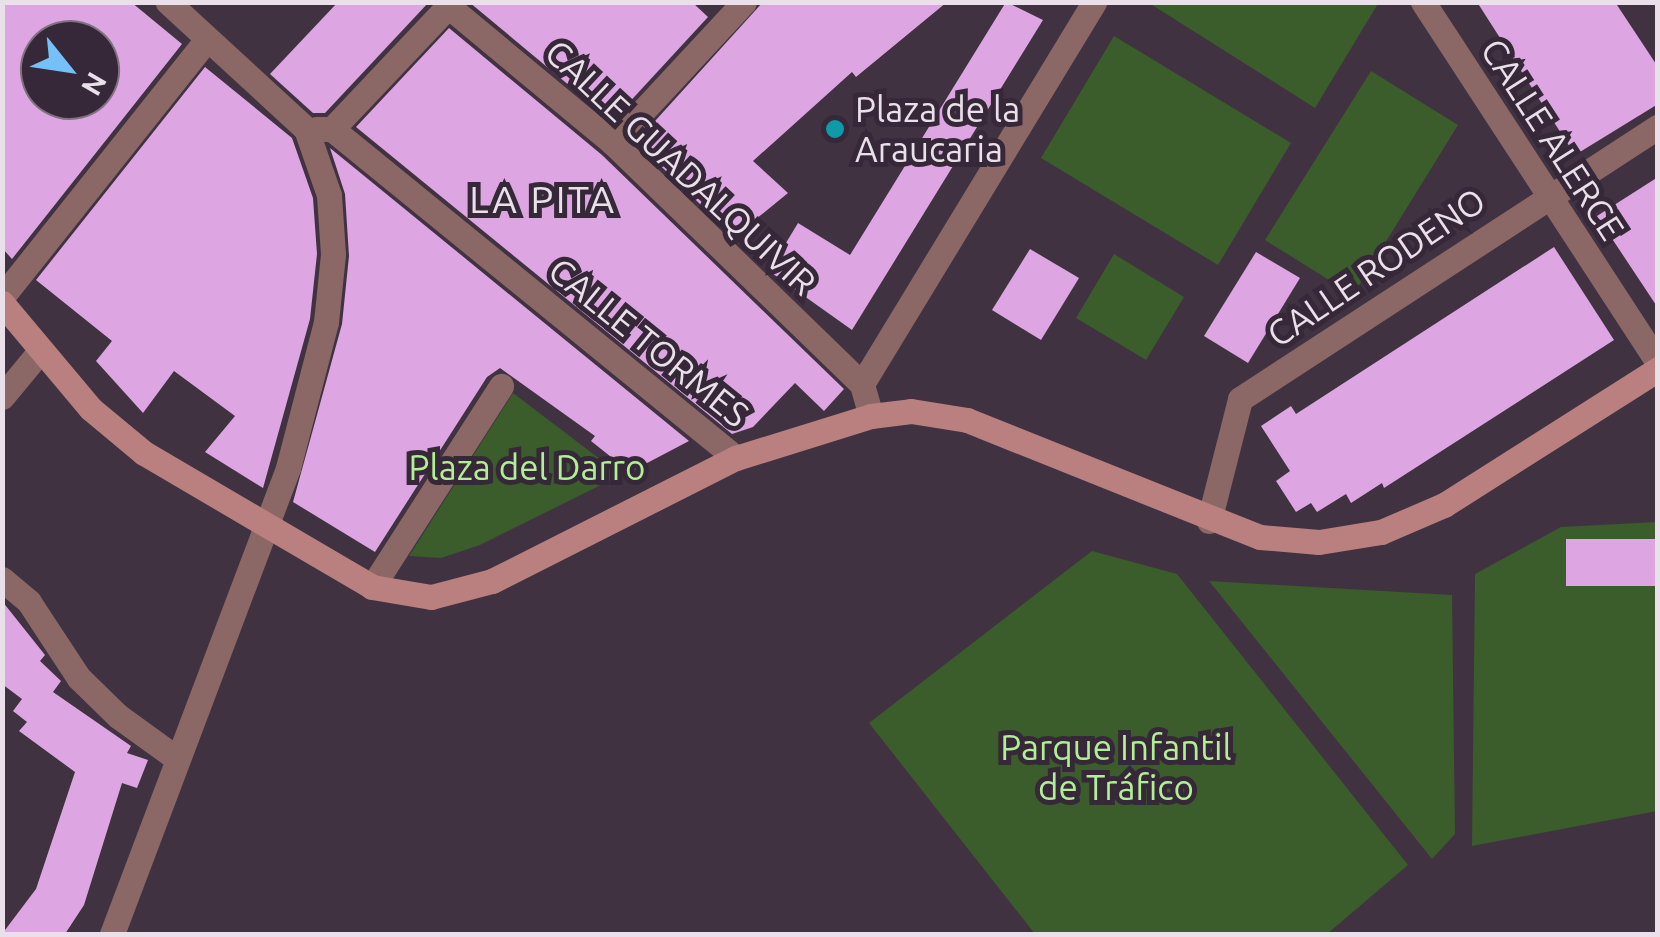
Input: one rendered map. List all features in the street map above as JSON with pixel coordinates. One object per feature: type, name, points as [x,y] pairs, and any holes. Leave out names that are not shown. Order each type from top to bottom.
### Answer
[{"type":"street","name":"CALLE TORMES","points":[[168,2],[319,129],[736,458]]},
{"type":"street","name":"CALLE ALERCE","points":[[1423,2],[1658,366]]},
{"type":"street","points":[[112,934],[288,468],[326,322],[333,254],[319,129],[450,4]]},
{"type":"street","name":"CALLE GUADALQUIVIR","points":[[450,4],[613,143],[862,384]]},
{"type":"street","points":[[872,416],[862,384],[1083,6]]},
{"type":"street","points":[[613,143],[729,7]]},
{"type":"street","points":[[207,38],[2,300],[91,409],[144,453],[372,588],[431,597],[492,581],[736,458],[872,416],[910,411],[967,420],[1209,522],[1260,537],[1318,542],[1381,532],[1444,504],[1658,366]]},
{"type":"street","name":"CALLE RODENO","points":[[1209,522],[1240,400],[1658,127]]},
{"type":"street","points":[[2,397],[40,351]]},
{"type":"street","points":[[372,588],[502,386]]},
{"type":"street","points":[[2,579],[29,602],[79,678],[118,716],[176,758]]},
{"type":"green space","points":[[1149,2],[1379,2],[1315,108],[1149,3]]},
{"type":"green space","points":[[1114,36],[1291,143],[1218,265],[1041,158]]},
{"type":"green space","points":[[1371,71],[1458,125],[1353,295],[1265,240]]},
{"type":"green space","points":[[1114,254],[1184,297],[1146,360],[1076,318]]},
{"type":"green space","name":"Plaza del Darro","points":[[513,393],[621,475],[480,545],[441,558],[409,556]]},
{"type":"green space","points":[[1657,522],[1657,811],[1472,846],[1475,574],[1561,527]]},
{"type":"green space","name":"Parque Infantil de Tráfico","points":[[1092,551],[1177,574],[1408,865],[1327,934],[1035,934],[869,723]]},
{"type":"green space","points":[[1209,581],[1452,595],[1455,834],[1432,859]]},
{"type":"building","points":[[2,2],[131,2],[182,44],[12,259],[2,248]]},
{"type":"building","points":[[338,2],[429,2],[325,113],[313,113],[270,74]]},
{"type":"building","points":[[469,2],[692,2],[708,17],[612,121]]},
{"type":"building","points":[[763,2],[947,2],[856,77],[852,72],[753,161],[788,193],[734,237],[636,142]]},
{"type":"building","points":[[1006,2],[1043,20],[852,330],[769,271],[798,223],[850,255]]},
{"type":"building","points":[[1477,2],[1615,2],[1658,67],[1658,104],[1575,155]]},
{"type":"building","points":[[449,28],[602,155],[844,389],[824,411],[795,383],[753,427],[732,434],[356,127]]},
{"type":"building","points":[[205,67],[292,138],[313,198],[317,254],[310,319],[263,488],[205,452],[235,416],[174,371],[143,413],[96,361],[112,341],[36,280]]},
{"type":"building","points":[[330,148],[689,441],[630,472],[591,441],[595,436],[500,368],[487,377],[375,552],[293,502],[342,324],[349,256],[345,194]]},
{"type":"building","points":[[1658,177],[1658,308],[1597,216]]},
{"type":"building","points":[[1554,247],[1614,340],[1384,488],[1382,483],[1351,503],[1346,494],[1317,512],[1311,503],[1296,512],[1276,481],[1290,471],[1261,426],[1291,406],[1296,414]]},
{"type":"building","points":[[1030,249],[1079,278],[1041,340],[992,310]]},
{"type":"building","points":[[1256,252],[1300,278],[1248,363],[1204,336]]},
{"type":"building","points":[[1566,539],[1658,539],[1658,586],[1566,586]]},
{"type":"building","points":[[2,601],[45,655],[40,661],[61,681],[53,692],[131,746],[127,753],[148,760],[137,788],[122,783],[84,905],[65,934],[2,934],[36,889],[75,772],[19,731],[27,722],[13,711],[22,699],[2,684]]},
{"type":"place","name":"Plaza de la Araucaria","points":[[835,129]]},
{"type":"district","name":"LA PITA","points":[[543,200]]}]
